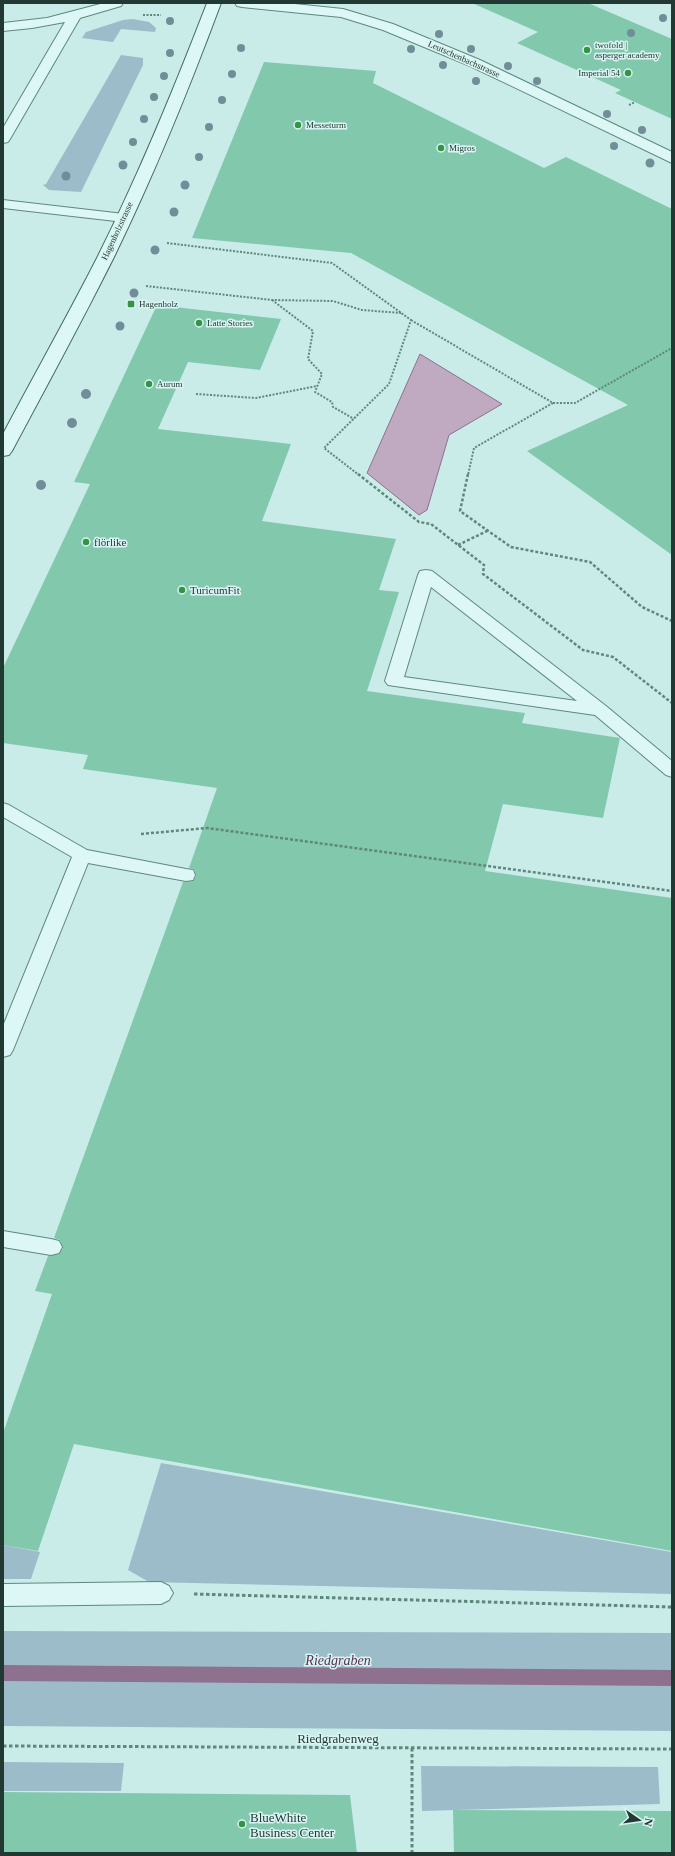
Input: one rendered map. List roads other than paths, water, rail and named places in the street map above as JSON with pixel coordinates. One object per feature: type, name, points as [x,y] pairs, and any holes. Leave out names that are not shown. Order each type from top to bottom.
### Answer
[{"type":"street","name":"Hagenholzstrasse","points":[[3,450],[105,258],[124,218],[190,70],[214,3]]},
{"type":"street","name":"Leutschenbachstrasse","points":[[242,3],[343,13],[388,27],[475,63],[672,158]]},
{"type":"lane","points":[[3,27],[40,25],[117,3]]},
{"type":"lane","points":[[3,139],[75,16]]},
{"type":"lane","points":[[3,204],[58,209],[124,218]]},
{"type":"lane","points":[[600,710],[394,681],[426,576],[594,705],[600,710],[672,771]]},
{"type":"lane","points":[[3,809],[82,855],[186,875]]},
{"type":"lane","points":[[3,1050],[82,855]]},
{"type":"lane","points":[[4,1242],[51,1248]]},
{"type":"lane","points":[[3,1595],[161,1593]]},
{"type":"waterway","name":"Riedgraben","points":[[3,1673],[672,1678]]},
{"type":"place","name":"twofold | asperger academy","points":[[587,50]]},
{"type":"place","name":"Imperial 54","points":[[628,73]]},
{"type":"place","name":"Messeturm","points":[[298,125]]},
{"type":"place","name":"Migros","points":[[441,148]]},
{"type":"place","name":"Hagenholz","points":[[131,304]]},
{"type":"place","name":"Latte Stories","points":[[199,323]]},
{"type":"place","name":"Aurum","points":[[149,384]]},
{"type":"place","name":"flörlike","points":[[86,542]]},
{"type":"place","name":"TuricumFit","points":[[182,590]]},
{"type":"place","name":"BlueWhite Business Center","points":[[242,1824]]}]
